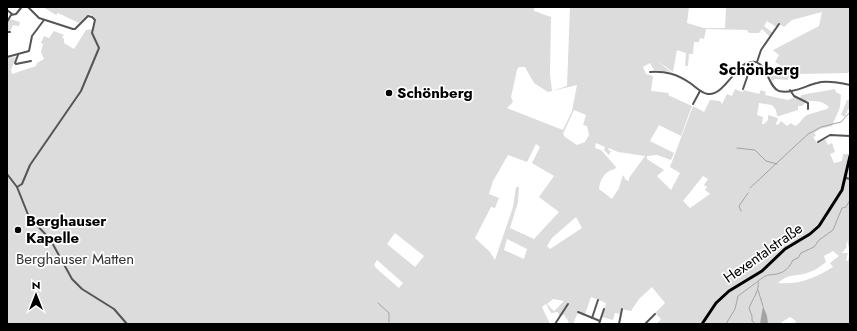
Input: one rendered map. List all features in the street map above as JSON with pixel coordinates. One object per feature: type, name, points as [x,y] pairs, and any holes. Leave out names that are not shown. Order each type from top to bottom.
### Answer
[{"type":"main road","name":"Hexentalstraße","points":[[702,324],[716,303],[729,291],[762,271],[785,250],[816,229],[840,194],[848,177],[850,156]]},
{"type":"street","points":[[17,187],[22,184],[30,165],[80,91],[99,48],[92,33],[94,20],[92,17],[88,16],[75,29],[44,20],[32,13],[28,7]]},
{"type":"street","points":[[7,22],[12,14],[16,14],[22,8]]},
{"type":"street","points":[[7,10],[12,14]]},
{"type":"street","points":[[7,57],[29,51],[32,36],[44,20]]},
{"type":"street","points":[[757,63],[761,50],[779,24]]},
{"type":"street","points":[[18,55],[14,63],[16,64],[31,61]]},
{"type":"street","points":[[743,89],[752,63]]},
{"type":"street","points":[[650,72],[672,73],[707,94],[715,93],[742,67],[746,64],[752,63],[757,63],[767,72],[776,90],[781,91],[805,88],[822,82],[850,86]]},
{"type":"street","points":[[790,90],[794,96],[808,103],[808,109]]},
{"type":"street","points":[[693,104],[700,91]]},
{"type":"street","points":[[818,142],[830,135],[850,136]]},
{"type":"street","points":[[7,174],[17,187],[29,217],[50,239],[72,279],[82,289],[114,309],[127,324]]},
{"type":"street","points":[[592,318],[598,300]]},
{"type":"street","points":[[555,324],[568,304]]},
{"type":"street","points":[[599,324],[604,309]]},
{"type":"street","points":[[619,324],[622,309]]},
{"type":"street","points":[[578,312],[600,320]]},
{"type":"street","points":[[645,324],[655,314]]},
{"type":"green space","name":"Berghauser Matten","points":[[43,7],[534,7],[534,11],[551,17],[550,74],[552,91],[567,86],[570,7],[689,7],[687,23],[704,28],[725,28],[726,7],[850,7],[850,71],[848,73],[800,74],[800,78],[788,78],[788,80],[775,79],[772,81],[769,73],[777,75],[781,66],[775,62],[779,55],[773,50],[819,26],[822,12],[792,20],[784,27],[779,24],[776,27],[767,21],[764,26],[773,33],[770,37],[762,29],[759,33],[749,33],[747,30],[706,29],[704,39],[700,38],[699,42],[694,42],[693,54],[689,54],[688,66],[685,66],[686,53],[677,50],[673,72],[656,60],[671,72],[654,70],[650,63],[643,67],[646,74],[653,76],[651,91],[669,93],[668,95],[692,106],[681,136],[659,125],[650,141],[674,153],[671,160],[657,155],[647,156],[647,159],[664,170],[657,176],[671,190],[680,173],[670,167],[693,106],[704,112],[710,100],[720,101],[722,104],[727,94],[732,96],[735,89],[742,92],[744,90],[759,94],[761,90],[766,92],[765,95],[788,100],[795,97],[805,103],[802,106],[798,106],[798,110],[777,116],[776,110],[772,105],[759,103],[757,115],[763,117],[762,124],[768,120],[768,115],[778,118],[776,124],[778,125],[781,121],[787,126],[791,123],[795,126],[807,115],[829,107],[818,101],[800,99],[801,95],[835,89],[836,92],[841,95],[840,107],[832,126],[820,129],[814,133],[816,136],[813,137],[817,143],[825,139],[828,145],[832,143],[835,152],[830,154],[834,163],[842,161],[843,154],[850,154],[850,252],[847,240],[846,248],[842,253],[848,253],[846,260],[848,261],[850,254],[850,324],[795,324],[796,321],[790,317],[779,324],[656,324],[661,319],[655,313],[665,303],[652,287],[639,299],[631,311],[621,309],[620,314],[615,313],[613,320],[602,317],[606,303],[591,297],[585,314],[578,312],[573,324],[564,324],[569,322],[564,315],[559,316],[558,312],[551,313],[546,304],[542,307],[550,324],[7,324],[7,55],[8,58],[16,57],[11,70],[12,74],[36,66],[37,63],[44,59],[41,52],[43,44],[41,43],[44,36],[49,38],[54,31],[64,35],[62,37],[64,39],[64,43],[74,49],[86,30],[93,29],[96,21],[90,14],[79,23],[58,13],[56,15]],"holes":[[[519,67],[525,67],[534,83],[548,92],[577,85],[572,111],[563,130],[507,108],[513,102],[511,97]],[[574,110],[586,115],[583,125],[587,126],[589,135],[585,142],[577,145],[563,134]],[[596,143],[605,147],[604,150],[609,155],[611,151],[608,150],[609,148],[618,152],[645,156],[629,178],[629,181],[626,180],[623,175],[619,188],[612,199],[599,189],[604,176],[616,167],[601,150],[595,148]],[[536,144],[540,147],[532,163],[554,176],[539,197],[559,212],[534,239],[510,228],[518,202],[519,187],[516,187],[513,207],[495,260],[490,252],[475,238],[491,207],[495,208],[499,198],[489,194],[493,181],[508,155],[527,162]],[[703,176],[708,179],[704,185],[707,187],[705,190],[710,194],[690,208],[683,201]],[[576,217],[582,228],[550,249],[547,246],[552,238]],[[395,233],[424,256],[415,267],[387,244]],[[507,239],[527,249],[524,259],[504,250]],[[833,251],[839,256],[830,263],[833,267],[807,280],[793,283],[778,283],[789,276],[810,272],[826,262],[824,256]],[[377,260],[403,283],[399,288],[376,268],[374,265]],[[553,299],[564,301],[554,311],[547,304]]]},
{"type":"green space","points":[[10,19],[20,22],[19,26],[13,25],[10,31],[7,31],[7,24]]},
{"type":"green space","points":[[847,100],[850,100],[850,109],[848,109],[845,117],[841,115]]},
{"type":"shaded area","points":[[763,306],[767,316],[768,324],[760,324]]},
{"type":"waterway","points":[[750,188],[808,134],[821,127],[841,122],[850,112]]},
{"type":"waterway","points":[[737,148],[755,150],[766,161],[777,164]]},
{"type":"waterway","points":[[741,211],[739,206],[748,193]]},
{"type":"waterway","points":[[756,324],[752,321],[749,308],[757,291],[758,281],[766,276],[783,272],[793,260],[798,258],[801,253],[814,247],[819,240],[833,230],[842,208],[846,207],[850,200]]},
{"type":"waterway","points":[[726,324],[735,309],[738,296],[757,282]]},
{"type":"waterway","points":[[758,290],[763,306]]},
{"type":"waterway","points":[[378,303],[389,313],[389,324]]},
{"type":"place","name":"Schönberg","points":[[389,93]]},
{"type":"place","name":"Berghauser Kapelle","points":[[18,230]]},
{"type":"district","name":"Schönberg","points":[[759,69]]}]
